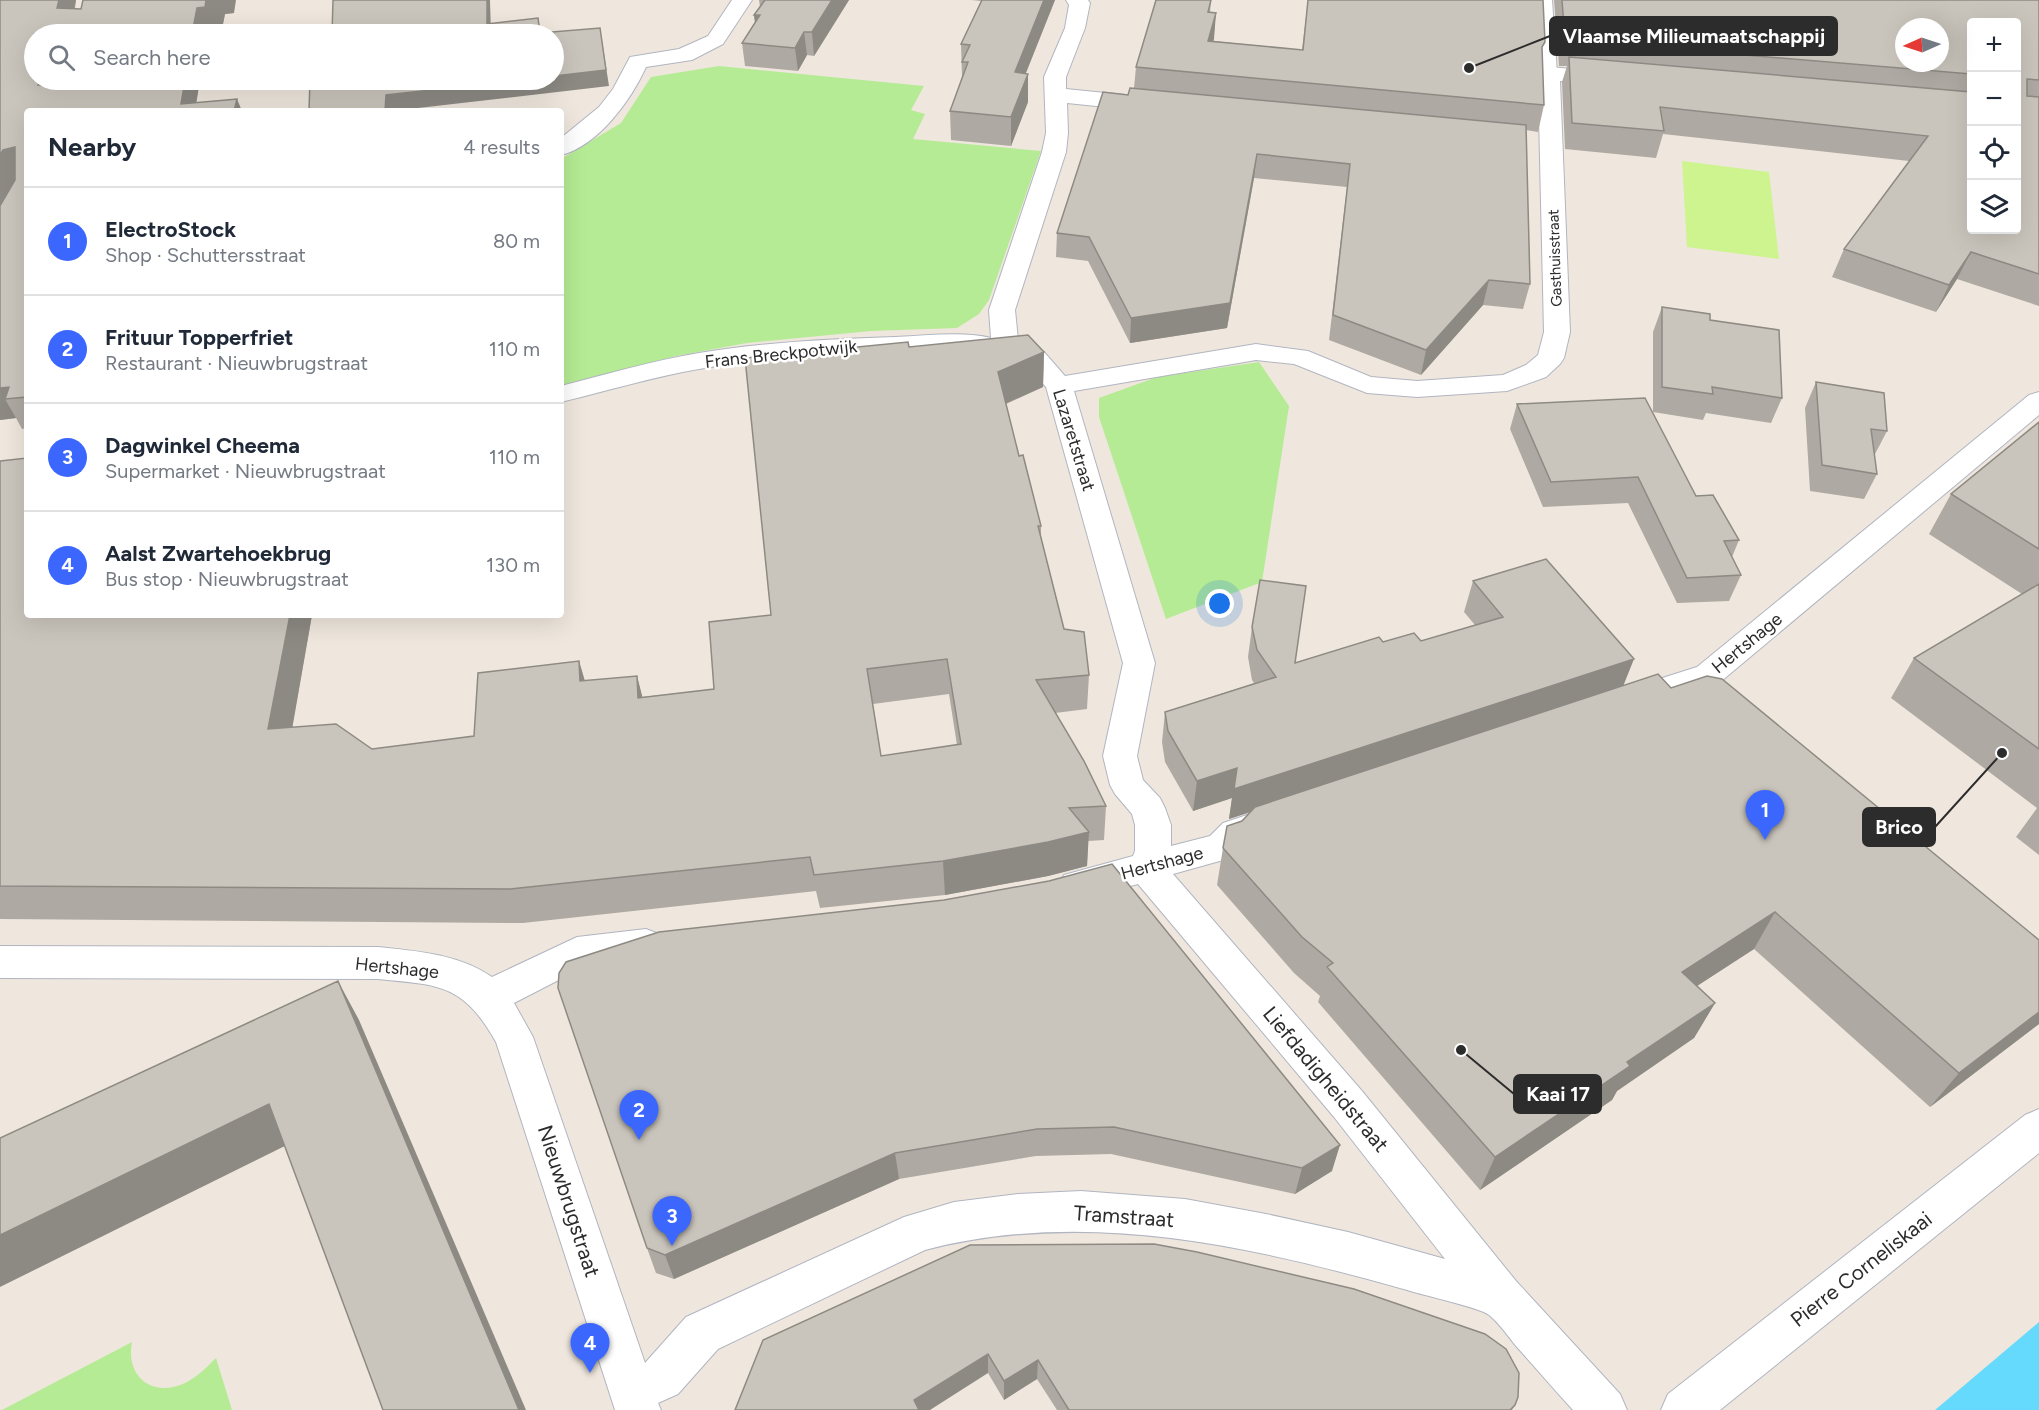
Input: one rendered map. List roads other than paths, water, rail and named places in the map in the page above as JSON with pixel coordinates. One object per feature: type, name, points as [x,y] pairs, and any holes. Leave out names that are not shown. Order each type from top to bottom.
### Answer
[{"type":"street","points":[[564,146],[606,115],[629,81],[638,62],[684,55],[716,40],[742,0]]},
{"type":"street","points":[[1005,344],[1002,310],[1054,152],[1058,133],[1055,77],[1076,28],[1080,3],[1076,0]]},
{"type":"street","points":[[1549,74],[1631,81]]},
{"type":"street","name":"Gasthuisstraat","points":[[1059,385],[1256,352],[1299,357],[1367,385],[1417,389],[1507,382],[1536,371],[1551,358],[1557,332],[1549,74]]},
{"type":"street","points":[[1057,95],[1164,105]]},
{"type":"street","points":[[1527,140],[1550,142]]},
{"type":"street","name":"Frans Breckpotwijk","points":[[564,393],[659,369],[761,353],[893,344],[1005,344]]},
{"type":"street","name":"Lazaretstraat","points":[[1005,344],[1035,358],[1059,385],[1139,663],[1120,756],[1127,785],[1148,808],[1153,825],[1153,851],[1145,867]]},
{"type":"street","name":"Hertshage","points":[[1596,712],[1708,675],[1837,571],[2039,401]]},
{"type":"street","points":[[1708,675],[1736,697]]},
{"type":"street","name":"Hertshage","points":[[1048,893],[1221,847],[1235,833],[1292,814]]},
{"type":"street","name":"Liefdadigheidstraat","points":[[1145,867],[1348,1104],[1501,1296]]},
{"type":"street","points":[[489,998],[520,980],[577,953],[684,941]]},
{"type":"street","name":"Hertshage","points":[[0,962],[378,963],[437,970],[466,980],[489,998]]},
{"type":"street","name":"Nieuwbrugstraat","points":[[489,998],[514,1037],[635,1401]]},
{"type":"street","name":"Pierre Corneliskaai","points":[[1684,1410],[2039,1128]]},
{"type":"street","name":"Tramstraat","points":[[635,1401],[662,1378],[702,1333],[884,1245],[919,1231],[954,1222],[1018,1214],[1081,1211],[1185,1219],[1266,1234],[1348,1253],[1501,1296]]},
{"type":"street","points":[[1501,1296],[1604,1410]]},
{"type":"lane","points":[[1545,0],[1549,74]]},
{"type":"water","points":[[2039,1322],[2039,1410],[1935,1410]]},
{"type":"place","name":"Vlaamse Milieumaatschappij","points":[[1469,68]]},
{"type":"place","name":"Brico","points":[[2002,753]]},
{"type":"place","name":"ElectroStock","points":[[1765,840]]},
{"type":"place","name":"Kaai 17","points":[[1461,1050]]},
{"type":"place","name":"Frituur Topperfriet","points":[[639,1140]]},
{"type":"place","name":"Dagwinkel Cheema","points":[[672,1246]]},
{"type":"place","name":"Aalst Zwartehoekbrug","points":[[590,1373]]}]
